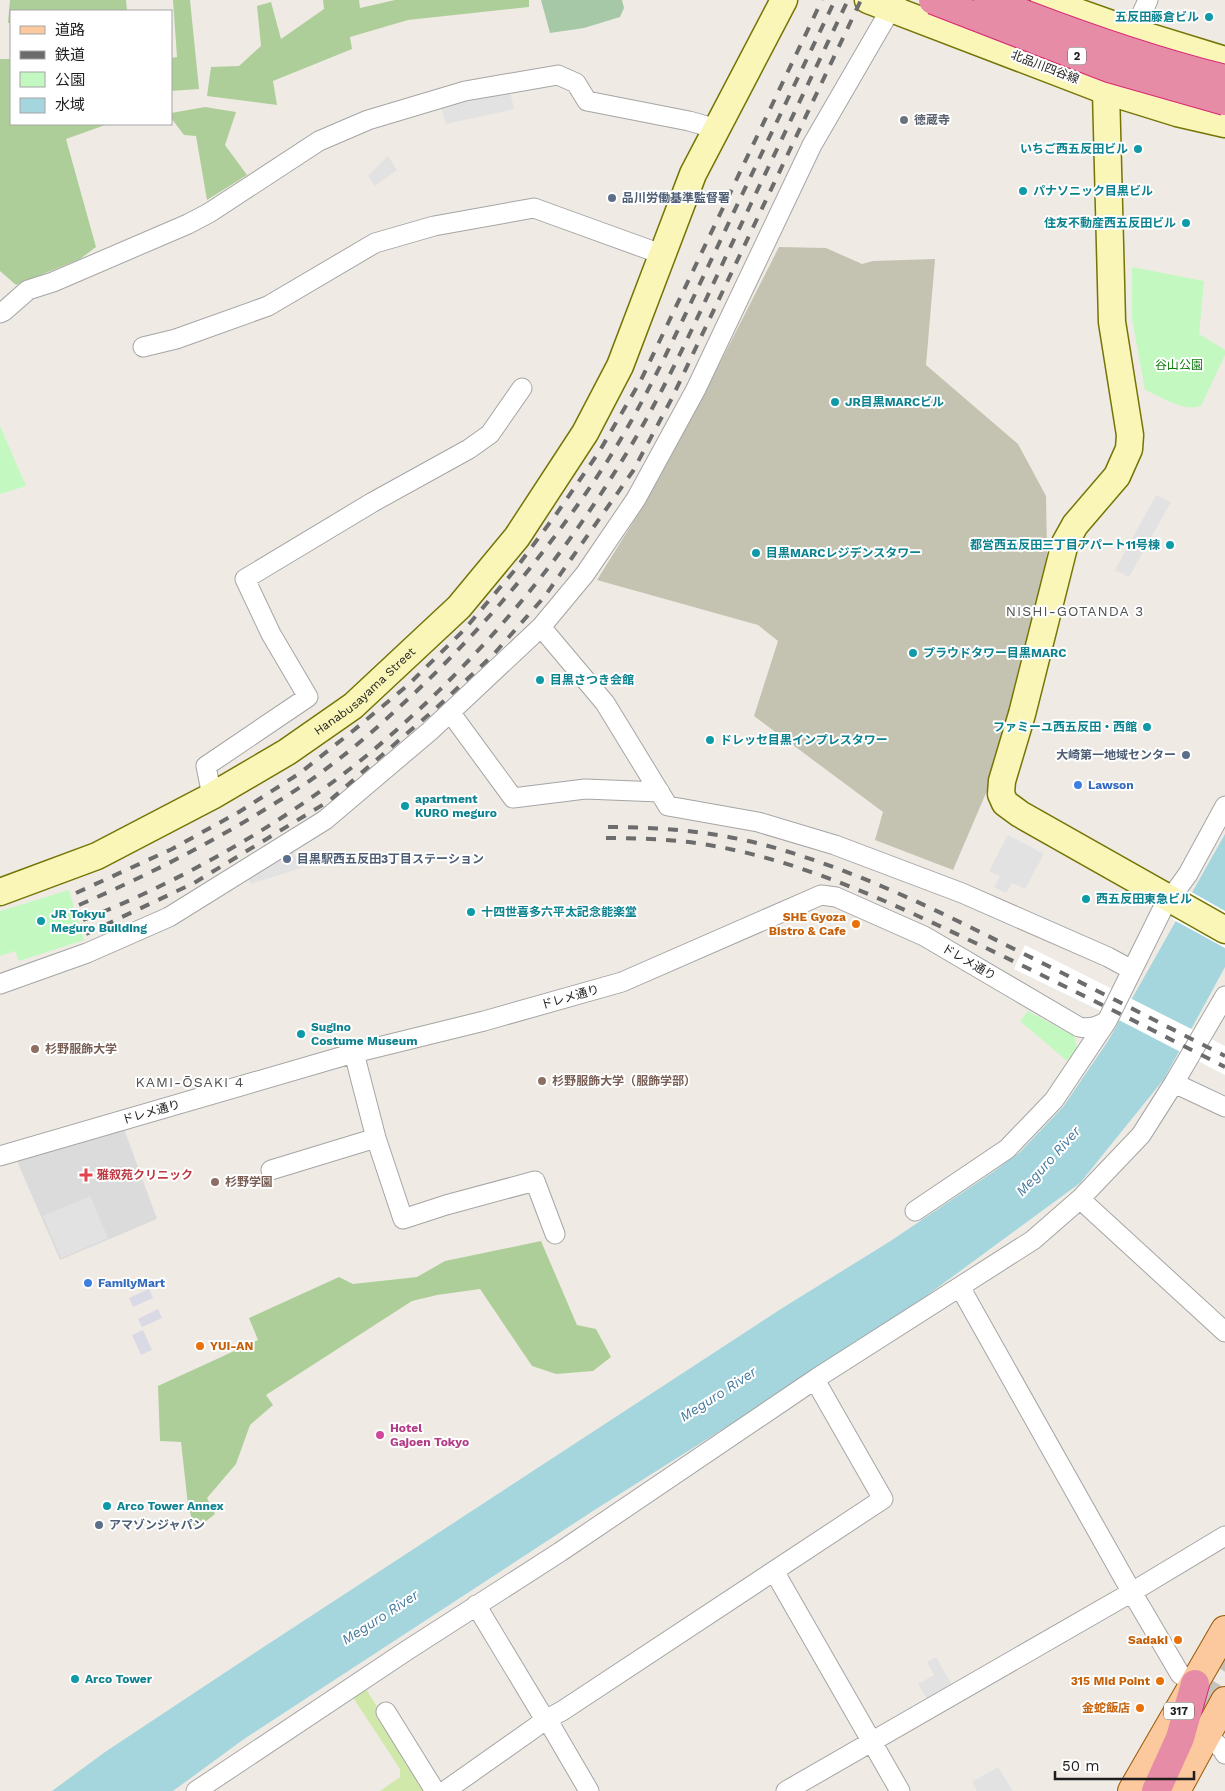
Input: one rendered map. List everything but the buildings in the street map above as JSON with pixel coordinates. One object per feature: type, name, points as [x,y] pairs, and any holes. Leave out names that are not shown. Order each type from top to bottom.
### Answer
[{"type":"highway","name":"2","points":[[933,0],[1109,68],[1225,101]]},
{"type":"highway","name":"2","points":[[988,0],[1066,31],[1225,79]]},
{"type":"highway","points":[[1156,1791],[1180,1738],[1194,1684]]},
{"type":"main road","name":"317","points":[[1132,1791],[1225,1630]]},
{"type":"main road","name":"317","points":[[1176,1791],[1216,1745],[1225,1701]]},
{"type":"street","name":"Hanabusayama Street","points":[[0,892],[97,856],[212,796],[287,752],[353,706],[459,607],[517,537],[585,433],[620,366],[693,174],[784,0]]},
{"type":"street","points":[[1044,0],[1134,32],[1225,60]]},
{"type":"street","points":[[1148,0],[1106,91],[1112,322],[1130,435],[1129,450],[1117,476],[1074,525],[1065,543],[1022,714],[1002,781],[1001,794],[1005,803],[1020,814],[1225,930]]},
{"type":"street","points":[[0,984],[87,953],[170,916],[325,820],[430,732],[541,627],[585,574],[636,499],[696,389],[812,145],[885,3]]},
{"type":"street","name":"北品川四谷線","points":[[885,3],[928,22],[1106,91],[1177,113],[1225,124]]},
{"type":"street","points":[[0,312],[4,311],[28,290],[53,282],[188,224],[209,213],[319,141],[368,120],[465,91],[558,75],[576,82],[586,101],[689,121],[717,129]]},
{"type":"street","points":[[143,347],[176,339],[268,306],[375,243],[434,226],[534,208],[661,254]]},
{"type":"street","points":[[212,796],[206,766],[308,697],[271,634],[245,579],[374,502],[469,449],[490,434],[522,388]]},
{"type":"street","points":[[541,627],[605,703],[668,806],[758,822],[844,848],[962,893],[1108,957],[1132,970]]},
{"type":"street","points":[[450,712],[512,798],[585,789],[660,792]]},
{"type":"street","points":[[915,1211],[1006,1148],[1054,1100],[1107,1021],[1158,918],[1175,902],[1225,806]]},
{"type":"street","name":"ドレメ通り","points":[[0,1156],[354,1053],[484,1021],[622,982],[822,895],[836,898],[924,936],[1079,1027],[1098,1026],[1107,1021]]},
{"type":"street","points":[[196,1791],[476,1605],[560,1552],[815,1380],[1033,1240],[1080,1199],[1141,1135],[1225,996]]},
{"type":"street","points":[[354,1053],[376,1138],[403,1219],[446,1205],[535,1181],[554,1234]]},
{"type":"street","points":[[1174,1083],[1225,1107]]},
{"type":"street","points":[[271,1170],[376,1138]]},
{"type":"street","points":[[1080,1199],[1225,1332]]},
{"type":"street","points":[[960,1287],[1180,1674],[1194,1684]]},
{"type":"street","points":[[446,1791],[547,1719],[562,1711],[883,1499],[815,1380]]},
{"type":"street","points":[[786,1791],[1132,1592],[1225,1536]]},
{"type":"street","points":[[774,1571],[900,1791]]},
{"type":"street","points":[[476,1605],[541,1713],[547,1719],[588,1791]]},
{"type":"street","points":[[386,1712],[435,1791]]},
{"type":"shaded area","points":[[510,91],[514,109],[446,124],[441,108]]},
{"type":"shaded area","points":[[388,156],[397,170],[375,186],[368,176]]},
{"type":"shaded area","points":[[779,247],[826,248],[862,264],[873,261],[935,259],[926,365],[1018,444],[1046,496],[1047,552],[1044,580],[989,786],[953,870],[875,840],[883,812],[754,716],[778,641],[758,625],[597,580],[642,508],[697,408]]},
{"type":"shaded area","points":[[1156,495],[1171,502],[1129,577],[1115,570]]},
{"type":"shaded area","points":[[1008,835],[1044,854],[1025,889],[1012,883],[1006,893],[994,887],[1000,876],[989,871]]},
{"type":"shaded area","name":"目黒駅西五反田3丁目ステーション","points":[[293,851],[301,868],[251,884],[247,875]]},
{"type":"shaded area","points":[[124,1129],[157,1219],[60,1260],[16,1159]]},
{"type":"shaded area","points":[[90,1196],[108,1238],[61,1258],[43,1216]]},
{"type":"shaded area","points":[[149,1289],[153,1298],[133,1307],[129,1298]]},
{"type":"shaded area","points":[[158,1309],[162,1318],[142,1327],[138,1319]]},
{"type":"shaded area","points":[[143,1330],[152,1350],[141,1355],[132,1335]]},
{"type":"shaded area","points":[[936,1657],[952,1685],[927,1699],[918,1684],[934,1675],[927,1662]]},
{"type":"shaded area","points":[[998,1767],[1013,1791],[977,1791],[972,1782]]},
{"type":"green space","points":[[10,0],[126,0],[127,10],[10,10],[10,23],[8,23]]},
{"type":"green space","points":[[173,0],[190,0],[199,89],[172,91],[172,58],[177,57]]},
{"type":"green space","points":[[323,0],[359,0],[360,8],[395,0],[529,0],[529,7],[408,20],[350,37],[352,49],[273,81],[277,105],[207,96],[211,67],[239,66],[261,46],[257,6],[271,2],[281,39],[324,9]]},
{"type":"green space","points":[[541,0],[622,0],[624,8],[620,17],[584,28],[550,33]]},
{"type":"green space","points":[[0,59],[10,59],[10,125],[105,125],[66,139],[96,247],[80,259],[16,285],[0,271]]},
{"type":"green space","points":[[205,107],[236,112],[225,145],[247,175],[207,200],[196,136],[184,135],[172,119],[172,113]]},
{"type":"green space","name":"谷山公園","points":[[1132,267],[1204,281],[1199,334],[1225,350],[1225,355],[1201,406],[1187,407],[1180,405],[1145,390],[1132,319]]},
{"type":"green space","points":[[0,426],[26,486],[0,494]]},
{"type":"green space","name":"JR Tokyu Meguro Building","points":[[69,890],[84,940],[19,961],[15,951],[0,956],[0,911]]},
{"type":"green space","points":[[1028,1011],[1074,1036],[1077,1047],[1067,1061],[1020,1021]]},
{"type":"green space","points":[[541,1241],[577,1325],[596,1329],[611,1357],[593,1371],[556,1374],[532,1366],[480,1289],[437,1295],[412,1301],[266,1395],[273,1405],[250,1425],[236,1464],[207,1498],[215,1514],[195,1530],[188,1505],[181,1442],[160,1441],[158,1386],[258,1340],[249,1318],[339,1277],[353,1284],[417,1277],[445,1261]]},
{"type":"green space","points":[[366,1689],[428,1789],[425,1791],[380,1791],[400,1777],[400,1769],[352,1696]]},
{"type":"water","name":"Meguro River","points":[[1225,834],[1225,967],[1164,1079],[1080,1183],[918,1302],[815,1371],[596,1509],[244,1739],[173,1791],[52,1791],[105,1752],[259,1650],[784,1307],[889,1242],[1020,1152],[1063,1107],[1108,1041]]},
{"type":"pier","points":[[1188,890],[1225,911],[1225,948],[1172,919]]},
{"type":"pier","points":[[1025,945],[1225,1046],[1225,1075],[1117,1019],[1014,969]]},
{"type":"tunnel","points":[[1197,1704],[1225,1658]]},
{"type":"railway","points":[[76,893],[172,849],[239,812],[300,773],[408,685],[464,630],[514,571],[599,452],[641,380],[822,0]]},
{"type":"railway","points":[[79,905],[195,849],[251,818],[317,776],[363,740],[425,683],[483,624],[510,593],[585,494],[608,460],[637,410],[677,332],[835,0]]},
{"type":"railway","points":[[83,920],[159,887],[196,868],[270,825],[339,778],[407,721],[441,688],[506,619],[536,583],[592,507],[649,415],[690,334],[848,0]]},
{"type":"railway","points":[[86,934],[194,883],[329,801],[434,710],[493,655],[545,596],[633,471],[672,398],[861,0]]},
{"type":"railway","points":[[608,827],[664,829],[720,835],[789,852],[853,874],[946,915],[1225,1056]]},
{"type":"railway","points":[[606,838],[679,841],[728,849],[766,858],[841,883],[984,947],[1225,1067]]},
{"type":"place","name":"五反田藤倉ビル","points":[[1209,17]]},
{"type":"place","name":"徳蔵寺","points":[[904,120]]},
{"type":"place","name":"いちご西五反田ビル","points":[[1138,149]]},
{"type":"place","name":"パナソニック目黒ビル","points":[[1023,191]]},
{"type":"place","name":"品川労働基準監督署","points":[[612,198]]},
{"type":"place","name":"住友不動産西五反田ビル","points":[[1186,223]]},
{"type":"place","name":"JR目黒MARCビル","points":[[835,402]]},
{"type":"place","name":"都営西五反田三丁目アパート11号棟","points":[[1170,545]]},
{"type":"place","name":"目黒MARCレジデンスタワー","points":[[756,553]]},
{"type":"place","name":"プラウドタワー目黒MARC","points":[[913,653]]},
{"type":"place","name":"目黒さつき会館","points":[[540,680]]},
{"type":"place","name":"ファミーユ西五反田・西館","points":[[1147,727]]},
{"type":"place","name":"ドレッセ目黒インプレスタワー","points":[[710,740]]},
{"type":"place","name":"大崎第一地域センター","points":[[1186,755]]},
{"type":"place","name":"Lawson","points":[[1078,785]]},
{"type":"place","name":"apartment KURO meguro","points":[[405,806]]},
{"type":"place","name":"目黒駅西五反田3丁目ステーション","points":[[287,859]]},
{"type":"place","name":"西五反田東急ビル","points":[[1086,899]]},
{"type":"place","name":"十四世喜多六平太記念能楽堂","points":[[471,912]]},
{"type":"place","name":"JR Tokyu Meguro Building","points":[[41,921]]},
{"type":"place","name":"SHE Gyoza Bistro & Cafe","points":[[856,924]]},
{"type":"place","name":"Sugino Costume Museum","points":[[301,1034]]},
{"type":"place","name":"杉野服飾大学","points":[[35,1049]]},
{"type":"place","name":"杉野服飾大学（服飾学部）","points":[[542,1081]]},
{"type":"place","name":"雅叙苑クリニック","points":[[86,1175]]},
{"type":"place","name":"杉野学園","points":[[215,1182]]},
{"type":"place","name":"FamilyMart","points":[[88,1283]]},
{"type":"place","name":"YUI-AN","points":[[200,1346]]},
{"type":"place","name":"Hotel Gajoen Tokyo","points":[[380,1435]]},
{"type":"place","name":"Arco Tower Annex","points":[[107,1506]]},
{"type":"place","name":"アマゾンジャパン","points":[[99,1525]]},
{"type":"place","name":"Sadaki","points":[[1178,1640]]},
{"type":"place","name":"Arco Tower","points":[[75,1679]]},
{"type":"place","name":"315 Mid Point","points":[[1160,1681]]},
{"type":"place","name":"金蛇飯店","points":[[1140,1708]]},
{"type":"district","name":"NISHI-GOTANDA 3","points":[[1075,611]]},
{"type":"district","name":"KAMI-ŌSAKI 4","points":[[190,1082]]}]
